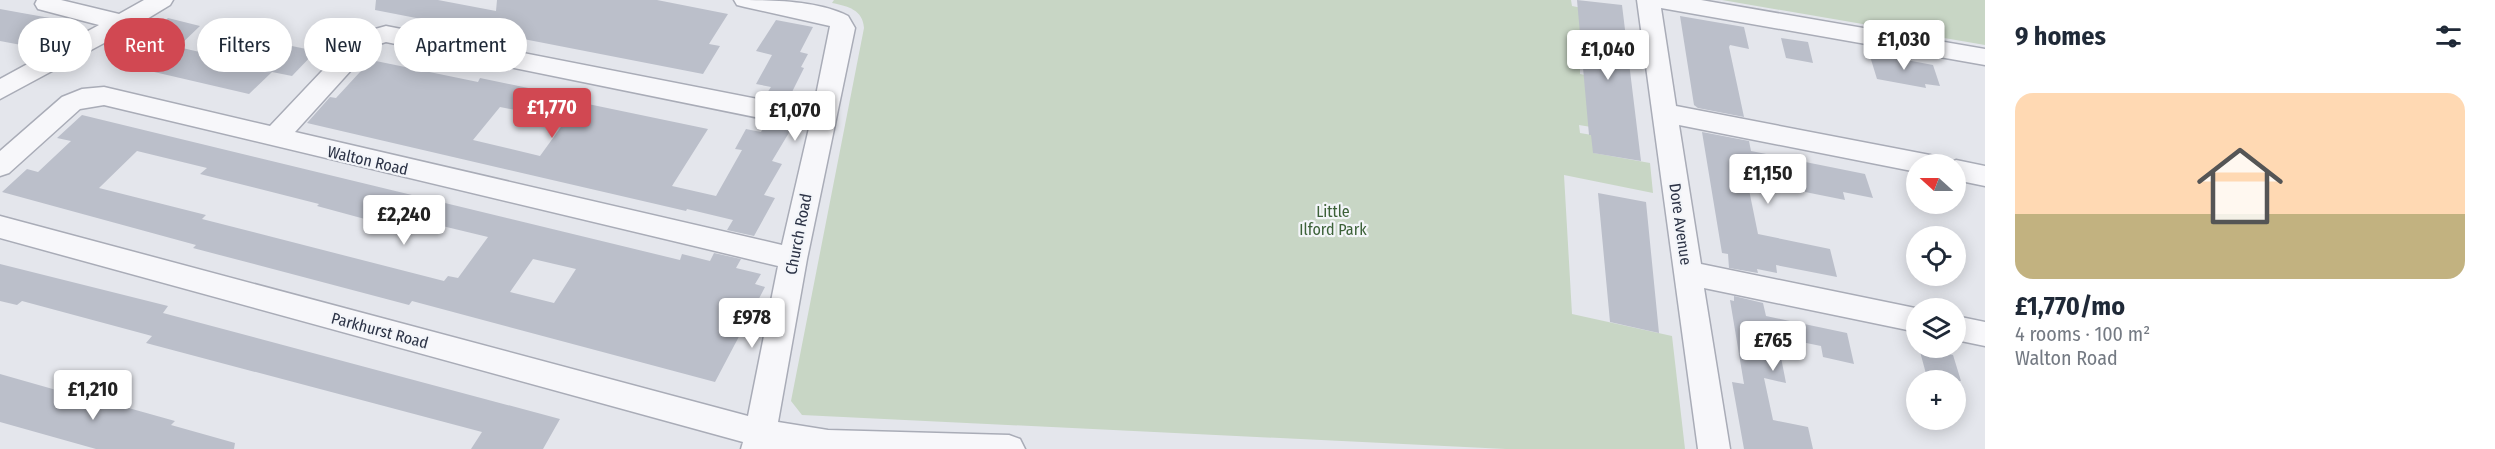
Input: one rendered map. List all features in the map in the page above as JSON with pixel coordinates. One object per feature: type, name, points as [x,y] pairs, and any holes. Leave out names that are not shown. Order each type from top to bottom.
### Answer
[{"type":"street","points":[[132,18],[162,0]]},
{"type":"street","name":"Church Road","points":[[745,0],[833,17],[840,21],[843,28],[821,121],[758,441]]},
{"type":"street","name":"Dore Avenue","points":[[1648,0],[1714,449]]},
{"type":"street","points":[[1657,0],[1985,57]]},
{"type":"street","points":[[46,4],[104,18]]},
{"type":"street","points":[[3,85],[104,33]]},
{"type":"street","points":[[273,138],[365,40],[386,34],[821,121]]},
{"type":"street","name":"Walton Road","points":[[0,166],[71,103],[92,96],[116,98],[273,138],[793,259]]},
{"type":"street","points":[[1665,113],[1906,160]]},
{"type":"street","points":[[1966,172],[1985,176]]},
{"type":"street","name":"Parkhurst Road","points":[[0,227],[758,441],[1009,449]]},
{"type":"street","points":[[1688,273],[1906,318]]},
{"type":"street","points":[[1966,330],[1985,334]]},
{"type":"green space","name":"Little Ilford Park","points":[[834,0],[1571,0],[1572,6],[1597,11],[1583,67],[1580,67],[1580,74],[1604,79],[1591,127],[1579,125],[1580,133],[1598,136],[1594,153],[1650,163],[1653,193],[1564,175],[1572,314],[1672,336],[1685,449],[1506,449],[802,415],[791,401],[864,28],[858,13],[849,7],[832,3]]},
{"type":"green space","points":[[1722,0],[1985,0],[1985,45]]},
{"type":"building","points":[[376,0],[438,0],[496,11],[497,0],[657,0],[728,14],[709,44],[720,46],[703,74],[527,40],[527,18],[416,18],[375,10]]},
{"type":"building","points":[[1577,0],[1622,5],[1641,161],[1593,153],[1591,135],[1589,135]]},
{"type":"building","points":[[0,9],[50,18],[18,18],[18,44],[0,41]]},
{"type":"building","points":[[1680,16],[1744,27],[1749,49],[1730,45],[1729,47],[1744,117],[1698,108],[1694,105]]},
{"type":"building","points":[[776,20],[813,27],[800,52],[808,54],[801,67],[804,68],[789,98],[767,93],[771,87],[756,84],[772,55],[756,51]]},
{"type":"building","points":[[185,22],[197,25],[197,29],[185,40]]},
{"type":"building","points":[[1781,38],[1808,42],[1813,63],[1786,58]]},
{"type":"building","points":[[292,46],[304,49],[304,64],[292,76],[272,72],[292,72]]},
{"type":"building","points":[[185,49],[197,51],[197,72],[272,72],[249,94],[154,72],[185,72]]},
{"type":"building","points":[[1869,53],[1933,65],[1940,86],[1925,84],[1926,88],[1877,79]]},
{"type":"building","points":[[382,62],[394,65],[394,72],[429,72],[478,82],[480,78],[708,129],[672,186],[716,196],[742,150],[735,149],[746,129],[761,132],[765,125],[790,131],[772,161],[782,164],[764,195],[775,198],[754,236],[727,230],[733,220],[307,123],[330,97],[336,98],[360,72],[382,72]],"holes":[[[500,107],[566,120],[540,156],[473,140]]]},
{"type":"building","points":[[82,115],[680,260],[682,254],[710,261],[714,253],[741,259],[736,268],[761,274],[755,284],[765,287],[715,382],[412,301],[409,305],[193,248],[196,245],[2,192],[27,169],[38,172],[71,141],[57,138]],"holes":[[[137,151],[207,168],[200,174],[319,204],[317,206],[409,231],[426,234],[434,224],[488,237],[458,278],[448,276],[444,281],[202,219],[206,215],[99,188]],[[533,259],[576,269],[554,303],[510,292]]]},
{"type":"building","points":[[1702,132],[1749,141],[1751,151],[1865,174],[1873,198],[1843,192],[1845,200],[1805,192],[1804,186],[1746,175],[1758,234],[1830,249],[1837,277],[1776,265],[1777,273],[1757,269],[1758,273],[1729,268],[1728,254],[1722,253]]},
{"type":"building","points":[[1598,193],[1646,202],[1659,333],[1610,322]]},
{"type":"building","points":[[0,264],[168,306],[163,313],[560,419],[543,449],[471,449],[482,432],[146,343],[152,336],[22,301],[17,305],[0,301]]},
{"type":"building","points":[[1734,296],[1763,303],[1766,316],[1847,333],[1854,364],[1823,357],[1821,346],[1777,337],[1786,383],[1764,378],[1773,420],[1808,427],[1813,449],[1744,449],[1732,382],[1744,384],[1730,300],[1734,301]]},
{"type":"building","points":[[1922,358],[1954,358],[1958,370],[1925,370]]},
{"type":"building","points":[[0,374],[123,409],[125,407],[175,421],[171,425],[235,443],[234,449],[96,449],[0,422]]}]
